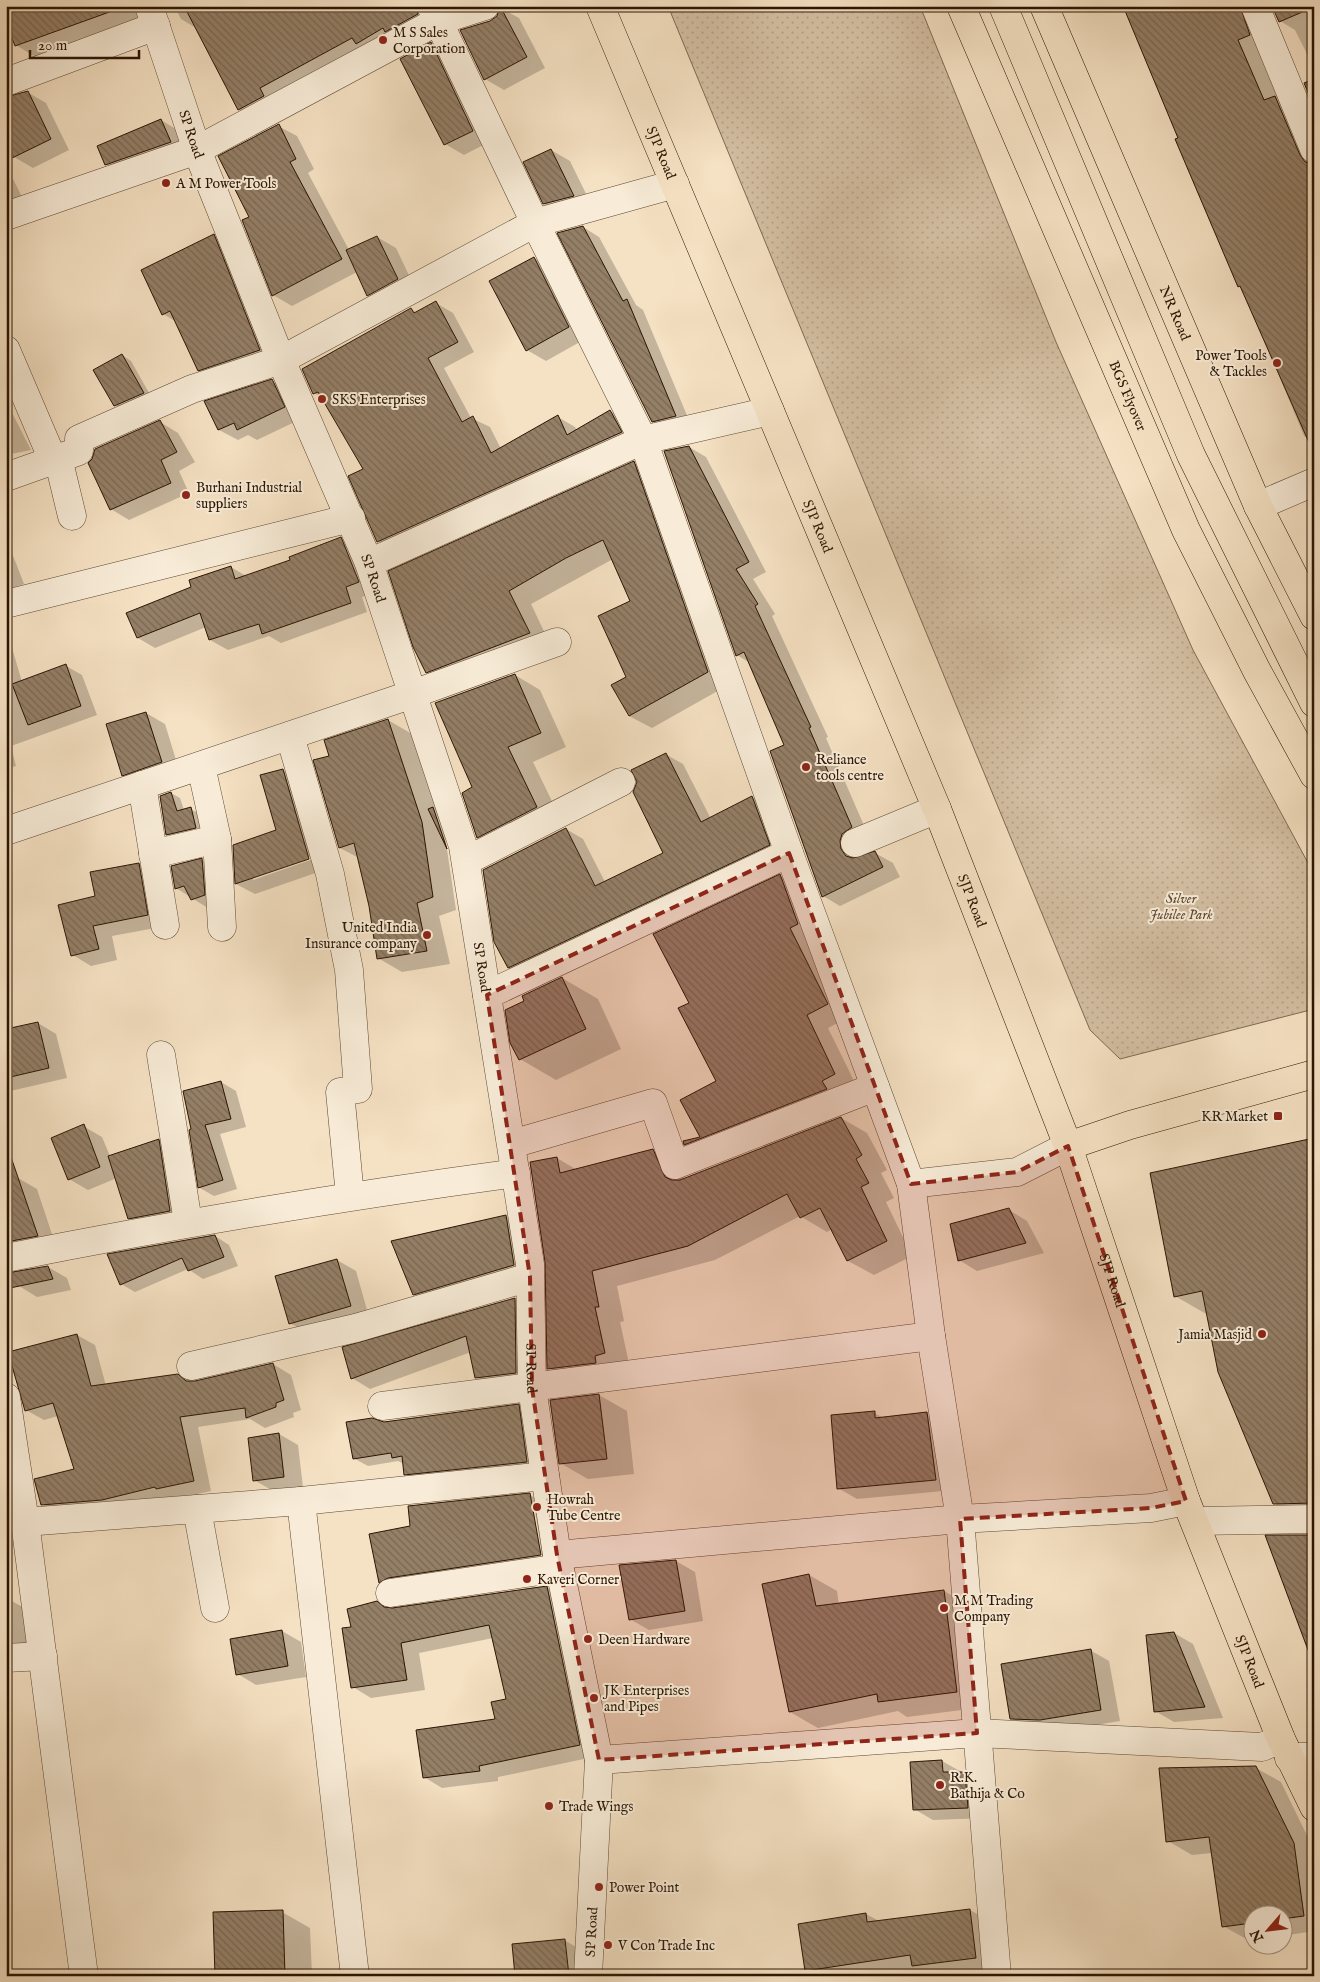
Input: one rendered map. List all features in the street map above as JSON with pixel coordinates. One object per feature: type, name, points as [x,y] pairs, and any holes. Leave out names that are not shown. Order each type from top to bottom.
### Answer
[{"type":"main road","name":"SJP Road","points":[[600,6],[937,809],[1068,1146],[1190,1511],[1294,1751],[1314,1807]]},
{"type":"main road","points":[[1003,6],[1191,455],[1314,703]]},
{"type":"main road","name":"NR Road","points":[[1044,6],[1258,506],[1314,616]]},
{"type":"main road","name":"BGS Flyover","points":[[964,13],[1186,530],[1257,671],[1314,775]]},
{"type":"main road","points":[[1068,1146],[1130,1125],[1314,1074]]},
{"type":"street","points":[[6,216],[197,150],[435,13],[485,6]]},
{"type":"street","points":[[1255,6],[1314,149]]},
{"type":"street","points":[[435,13],[535,223],[643,440],[789,854],[911,1184],[931,1336],[960,1519],[997,1976]]},
{"type":"street","points":[[6,82],[152,16]]},
{"type":"street","name":"SP Road","points":[[152,16],[197,150],[281,360],[369,563],[463,846],[512,1144],[530,1277],[532,1388],[545,1476],[558,1562],[599,1760],[588,1976]]},
{"type":"street","points":[[6,477],[80,451],[79,439],[192,388],[281,360],[535,223],[675,184]]},
{"type":"street","points":[[6,350],[56,459],[72,516]]},
{"type":"street","points":[[369,563],[643,440],[770,411]]},
{"type":"street","points":[[1258,506],[1314,482]]},
{"type":"street","points":[[6,604],[351,518]]},
{"type":"street","points":[[6,831],[413,694],[557,642]]},
{"type":"street","points":[[290,736],[330,874],[349,970],[358,1088],[340,1092],[350,1196]]},
{"type":"street","points":[[200,766],[217,839],[222,927]]},
{"type":"street","points":[[466,861],[621,782]]},
{"type":"street","points":[[142,785],[165,925]]},
{"type":"street","points":[[855,843],[937,809]]},
{"type":"street","points":[[153,854],[217,839]]},
{"type":"street","points":[[487,994],[789,854]]},
{"type":"street","points":[[160,1055],[188,1222]]},
{"type":"street","points":[[512,1144],[653,1103],[674,1165],[875,1087]]},
{"type":"street","points":[[911,1184],[1017,1172],[1068,1146]]},
{"type":"street","points":[[6,1258],[188,1222],[350,1196],[516,1173]]},
{"type":"street","points":[[191,1366],[356,1328],[530,1277]]},
{"type":"street","points":[[382,1406],[931,1336]]},
{"type":"street","points":[[6,1397],[12,1475],[25,1522],[84,1976]]},
{"type":"street","points":[[25,1522],[301,1501],[545,1476]]},
{"type":"street","points":[[301,1501],[355,1976]]},
{"type":"street","points":[[390,1593],[558,1562],[960,1519],[1151,1508],[1314,1519]]},
{"type":"street","points":[[197,1509],[215,1608]]},
{"type":"street","points":[[6,1658],[43,1656]]},
{"type":"street","points":[[599,1760],[977,1734],[1262,1747],[1294,1751]]},
{"type":"highlighted area","points":[[789,853],[911,1184],[1017,1172],[1068,1146],[1186,1501],[1151,1508],[960,1519],[977,1733],[599,1760],[557,1555],[532,1388],[530,1277],[487,995]]},
{"type":"green space","name":"Silver Jubilee Park","points":[[668,6],[920,6],[1056,342],[1193,650],[1314,874],[1314,1009],[1120,1059],[1090,1030]]},
{"type":"building","points":[[6,6],[115,6],[115,10],[15,46],[6,23]]},
{"type":"building","points":[[184,6],[416,6],[418,14],[385,32],[383,28],[356,44],[352,38],[260,88],[264,96],[238,110]]},
{"type":"building","points":[[500,6],[527,57],[484,80],[460,30],[490,21],[497,16]]},
{"type":"building","points":[[1123,6],[1240,6],[1250,35],[1238,40],[1264,100],[1275,96],[1300,155],[1305,162],[1314,164],[1314,454],[1240,286],[1238,287],[1175,139],[1178,138]]},
{"type":"building","points":[[1272,6],[1314,6],[1314,7],[1279,22]]},
{"type":"building","points":[[431,42],[473,131],[444,145],[400,59]]},
{"type":"building","points":[[1314,79],[1314,107],[1304,83]]},
{"type":"building","points":[[28,91],[51,139],[6,161],[6,97]]},
{"type":"building","points":[[161,119],[171,142],[105,165],[97,146]]},
{"type":"building","points":[[279,124],[296,159],[290,162],[342,259],[272,296],[242,220],[249,217],[218,156]]},
{"type":"building","points":[[551,149],[574,196],[543,204],[523,162]]},
{"type":"building","points":[[583,226],[623,301],[627,299],[676,416],[652,422],[557,233]]},
{"type":"building","points":[[214,234],[260,350],[198,371],[170,311],[162,315],[141,270]]},
{"type":"building","points":[[377,236],[398,279],[367,296],[346,250]]},
{"type":"building","points":[[534,257],[569,327],[526,351],[489,281]]},
{"type":"building","points":[[436,301],[458,342],[428,358],[462,422],[473,416],[491,453],[558,415],[567,435],[610,410],[622,432],[377,542],[348,476],[363,469],[318,392],[313,394],[302,369],[411,308],[414,313]]},
{"type":"building","points":[[122,354],[144,393],[114,406],[93,370]]},
{"type":"building","points":[[272,379],[285,407],[237,430],[234,423],[218,430],[204,401]]},
{"type":"building","points":[[160,420],[177,452],[161,460],[171,483],[110,510],[88,463],[92,459],[95,449]]},
{"type":"building","points":[[689,446],[749,562],[736,569],[758,604],[755,606],[811,727],[809,728],[852,827],[842,834],[840,841],[841,849],[846,856],[853,858],[875,851],[883,867],[822,897],[770,751],[784,745],[744,652],[736,656],[664,451]]},
{"type":"building","points":[[634,461],[708,672],[629,716],[611,685],[626,677],[598,616],[630,601],[603,540],[566,558],[509,591],[530,633],[426,673],[413,647],[388,571]]},
{"type":"building","points":[[341,537],[359,582],[346,587],[351,603],[262,634],[259,624],[209,640],[200,613],[137,638],[126,613],[191,587],[189,580],[231,566],[235,579],[290,560],[289,557]]},
{"type":"building","points":[[66,664],[81,706],[28,725],[12,684]]},
{"type":"building","points":[[515,674],[541,733],[508,747],[537,807],[477,838],[462,793],[472,787],[435,703]]},
{"type":"building","points":[[146,712],[162,762],[122,776],[106,724]]},
{"type":"building","points":[[388,719],[422,822],[433,897],[417,903],[427,951],[377,959],[369,906],[354,843],[339,848],[313,760],[329,756],[324,740]]},
{"type":"building","points":[[666,753],[701,822],[752,796],[770,845],[508,968],[494,942],[483,870],[566,828],[595,886],[663,853],[633,792],[637,782],[631,770]]},
{"type":"building","points":[[283,769],[309,859],[235,884],[233,845],[276,830],[260,775]]},
{"type":"building","points":[[171,792],[177,811],[191,807],[196,828],[166,835],[160,796]]},
{"type":"building","points":[[433,807],[447,849],[428,809]]},
{"type":"building","points":[[202,858],[205,895],[191,900],[184,886],[175,889],[171,866]]},
{"type":"building","points":[[139,863],[148,915],[93,926],[99,949],[71,956],[58,905],[95,896],[90,872]]},
{"type":"building","points":[[780,874],[798,924],[790,928],[828,1004],[807,1015],[835,1074],[822,1081],[827,1089],[684,1145],[683,1141],[700,1137],[680,1100],[716,1081],[678,1008],[689,1003],[653,934]]},
{"type":"building","points":[[562,977],[586,1029],[519,1060],[510,1043],[505,1010],[524,1001],[522,996]]},
{"type":"building","points":[[38,1022],[49,1068],[6,1078],[6,1029]]},
{"type":"building","points":[[221,1081],[231,1119],[205,1125],[223,1180],[198,1188],[189,1130],[191,1129],[183,1091]]},
{"type":"building","points":[[841,1117],[862,1155],[856,1159],[869,1183],[861,1187],[887,1241],[847,1261],[820,1208],[800,1218],[787,1194],[688,1246],[592,1271],[599,1307],[595,1307],[605,1353],[595,1356],[596,1363],[547,1369],[545,1262],[530,1162],[557,1157],[560,1173],[653,1149],[665,1177],[672,1180],[680,1180]]},
{"type":"building","points":[[84,1124],[100,1167],[68,1180],[51,1138]]},
{"type":"building","name":"Jamia Masjid","points":[[1314,1138],[1314,1503],[1273,1504],[1218,1372],[1202,1291],[1174,1297],[1150,1173]]},
{"type":"building","points":[[159,1139],[170,1211],[128,1219],[108,1156]]},
{"type":"building","points":[[11,1157],[38,1236],[6,1242],[6,1158]]},
{"type":"building","points":[[1009,1208],[1026,1243],[958,1261],[950,1224]]},
{"type":"building","points":[[506,1215],[514,1265],[413,1295],[391,1241]]},
{"type":"building","points":[[215,1235],[224,1257],[188,1271],[182,1258],[120,1285],[107,1254]]},
{"type":"building","points":[[337,1259],[351,1306],[289,1324],[275,1276]]},
{"type":"building","points":[[48,1266],[53,1279],[10,1288],[7,1273]]},
{"type":"building","points":[[515,1298],[516,1373],[475,1378],[466,1336],[351,1379],[342,1347]]},
{"type":"building","points":[[77,1334],[91,1386],[178,1374],[186,1381],[195,1381],[273,1363],[284,1400],[276,1403],[276,1407],[246,1418],[245,1408],[180,1417],[194,1481],[156,1489],[155,1487],[102,1500],[41,1505],[34,1479],[74,1469],[53,1403],[25,1411],[8,1352]]},
{"type":"building","points":[[599,1394],[607,1459],[559,1464],[550,1400]]},
{"type":"building","points":[[519,1404],[527,1462],[404,1475],[402,1456],[392,1458],[391,1453],[353,1459],[346,1422],[372,1418],[384,1422]]},
{"type":"building","points":[[875,1411],[875,1418],[927,1412],[936,1480],[837,1489],[831,1415]]},
{"type":"building","points":[[279,1433],[284,1477],[253,1481],[248,1438]]},
{"type":"building","points":[[530,1493],[541,1555],[388,1578],[379,1583],[369,1534],[410,1526],[408,1506]]},
{"type":"building","points":[[1265,1535],[1314,1535],[1314,1657],[1311,1658]]},
{"type":"building","points":[[676,1560],[685,1611],[629,1620],[619,1565]]},
{"type":"building","points":[[809,1574],[816,1606],[944,1590],[957,1692],[878,1702],[877,1694],[789,1712],[762,1584]]},
{"type":"building","points":[[547,1586],[580,1745],[479,1766],[480,1771],[423,1778],[416,1730],[495,1719],[491,1702],[506,1699],[489,1625],[401,1643],[407,1680],[351,1688],[342,1628],[351,1627],[347,1609],[377,1601],[384,1607],[392,1608]]},
{"type":"building","points":[[282,1630],[288,1666],[236,1675],[230,1639]]},
{"type":"building","points":[[1174,1632],[1205,1707],[1154,1712],[1146,1635]]},
{"type":"building","points":[[1091,1649],[1101,1710],[1040,1720],[1010,1719],[1001,1664]]},
{"type":"building","name":"R.K. Bathija & Co","points":[[942,1760],[943,1772],[965,1772],[968,1808],[913,1810],[910,1762]]},
{"type":"building","points":[[1256,1766],[1294,1843],[1304,1916],[1292,1918],[1292,1904],[1242,1904],[1242,1924],[1222,1927],[1209,1837],[1166,1842],[1159,1768]]},
{"type":"building","points":[[970,1909],[976,1958],[912,1966],[910,1955],[805,1971],[798,1924],[866,1913],[867,1922]]},
{"type":"building","points":[[283,1910],[285,1976],[215,1976],[213,1912]]},
{"type":"building","points":[[565,1939],[569,1976],[515,1976],[512,1944]]},
{"type":"place","name":"M S Sales Corporation","points":[[383,40]]},
{"type":"place","name":"A M Power Tools","points":[[166,183]]},
{"type":"place","name":"Power Tools & Tackles","points":[[1277,363]]},
{"type":"place","name":"SKS Enterprises","points":[[322,399]]},
{"type":"place","name":"Burhani Industrial suppliers","points":[[186,495]]},
{"type":"place","name":"Reliance tools centre","points":[[806,767]]},
{"type":"place","name":"United India Insurance company","points":[[427,935]]},
{"type":"place","name":"KR Market","points":[[1278,1116]]},
{"type":"place","name":"Jamia Masjid","points":[[1262,1334]]},
{"type":"place","name":"Howrah Tube Centre","points":[[537,1507]]},
{"type":"place","name":"Kaveri Corner","points":[[527,1579]]},
{"type":"place","name":"M M Trading Company","points":[[944,1608]]},
{"type":"place","name":"Deen Hardware","points":[[588,1639]]},
{"type":"place","name":"JK Enterprises and Pipes","points":[[594,1698]]},
{"type":"place","name":"R.K. Bathija & Co","points":[[940,1785]]},
{"type":"place","name":"Trade Wings","points":[[549,1806]]},
{"type":"place","name":"Power Point","points":[[599,1887]]},
{"type":"place","name":"V Con Trade Inc","points":[[608,1945]]}]
